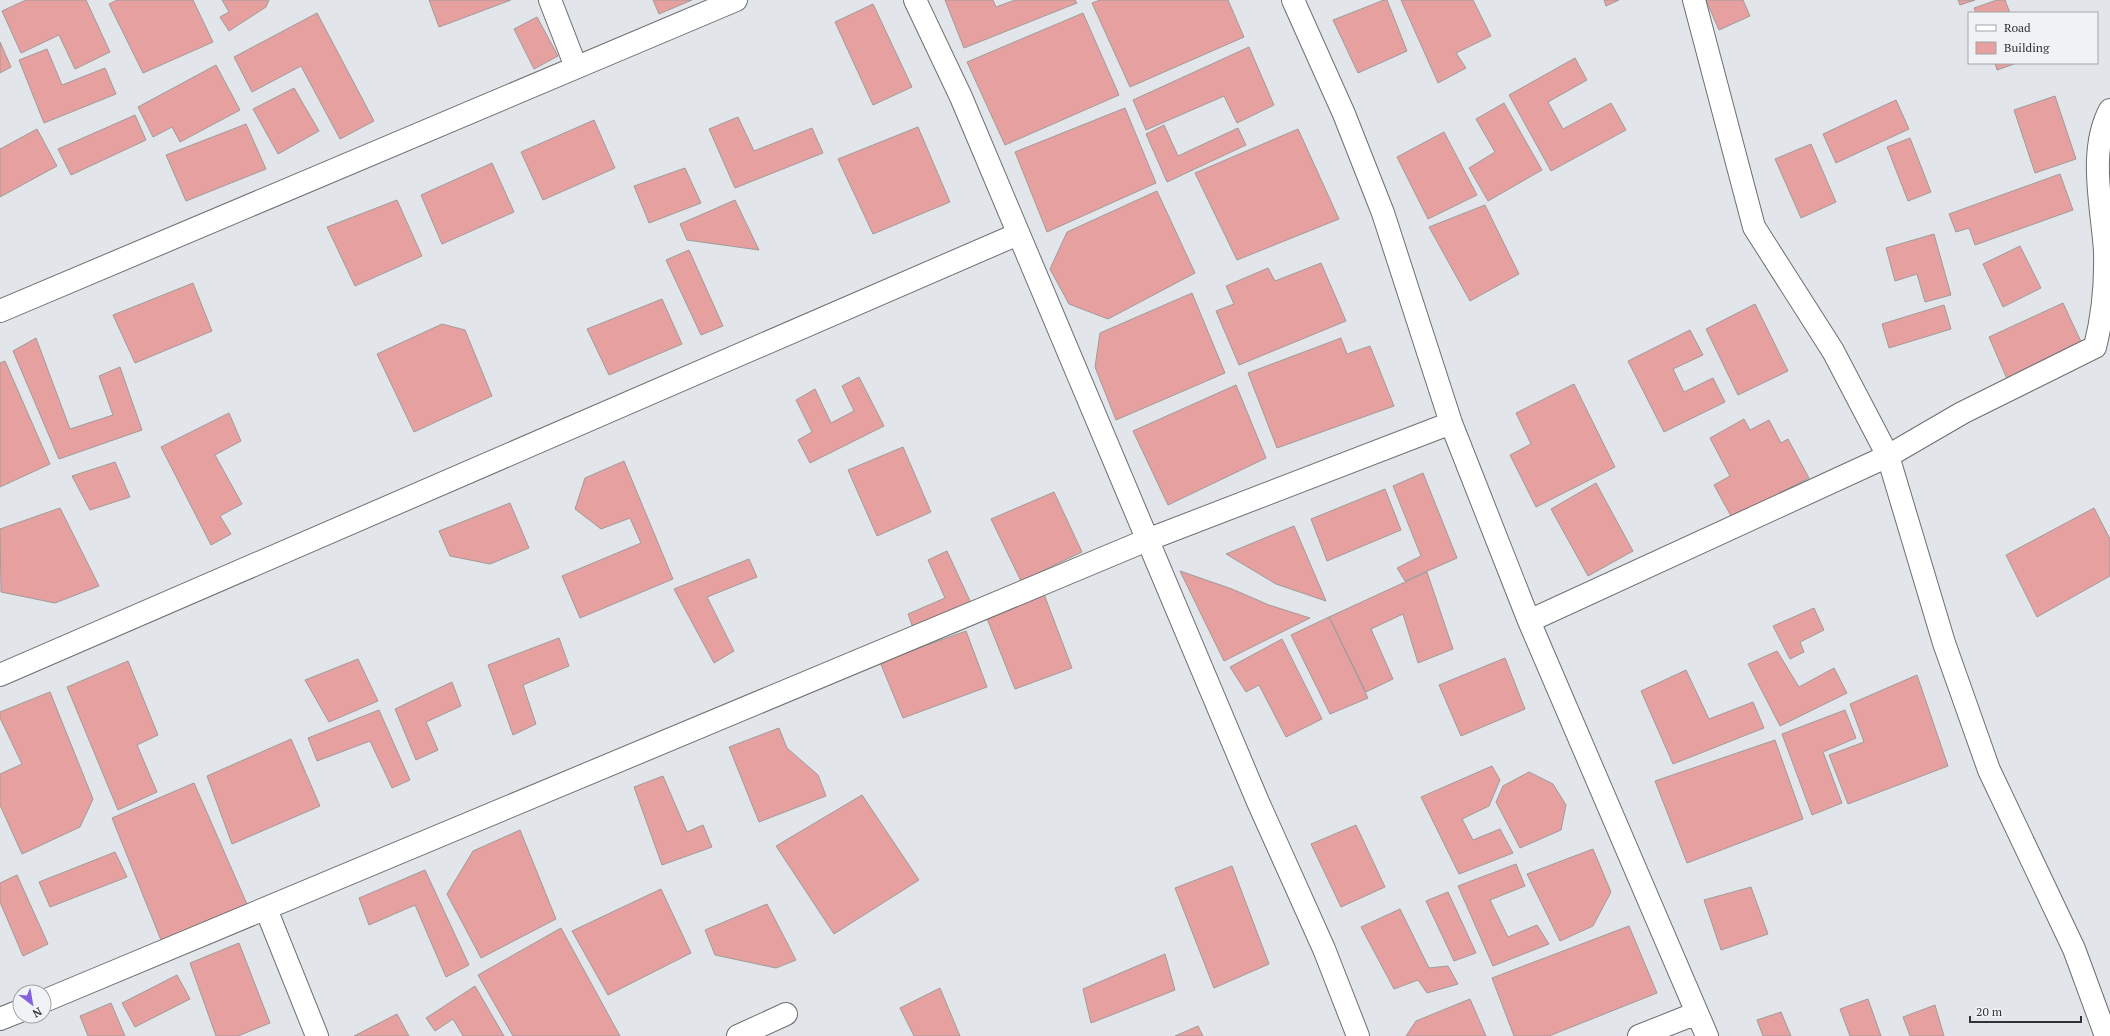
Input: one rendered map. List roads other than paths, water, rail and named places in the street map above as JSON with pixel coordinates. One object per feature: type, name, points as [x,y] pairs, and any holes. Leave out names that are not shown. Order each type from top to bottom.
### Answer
[{"type":"street","points":[[550,0],[576,67]]},
{"type":"street","points":[[0,311],[736,0]]},
{"type":"street","points":[[915,0],[961,97],[1258,802],[1324,949],[1358,1036]]},
{"type":"street","points":[[1293,0],[1344,114],[1383,213],[1451,423],[1529,621],[1707,1036]]},
{"type":"street","points":[[1694,0],[1754,227],[1833,351],[1888,456],[1944,643],[1989,770],[2074,949],[2106,1036]]},
{"type":"street","points":[[1529,621],[1888,456],[1962,413],[2103,347],[2102,315],[2105,285],[2104,250],[2097,183],[2102,125],[2110,110]]},
{"type":"street","points":[[0,675],[1018,234]]},
{"type":"street","points":[[52,998],[1147,540],[1451,423]]},
{"type":"street","points":[[266,909],[317,1036]]},
{"type":"street","points":[[1639,1036],[1697,1013]]},
{"type":"street","points":[[0,1019],[12,1014]]},
{"type":"street","points":[[738,1036],[786,1014]]}]
